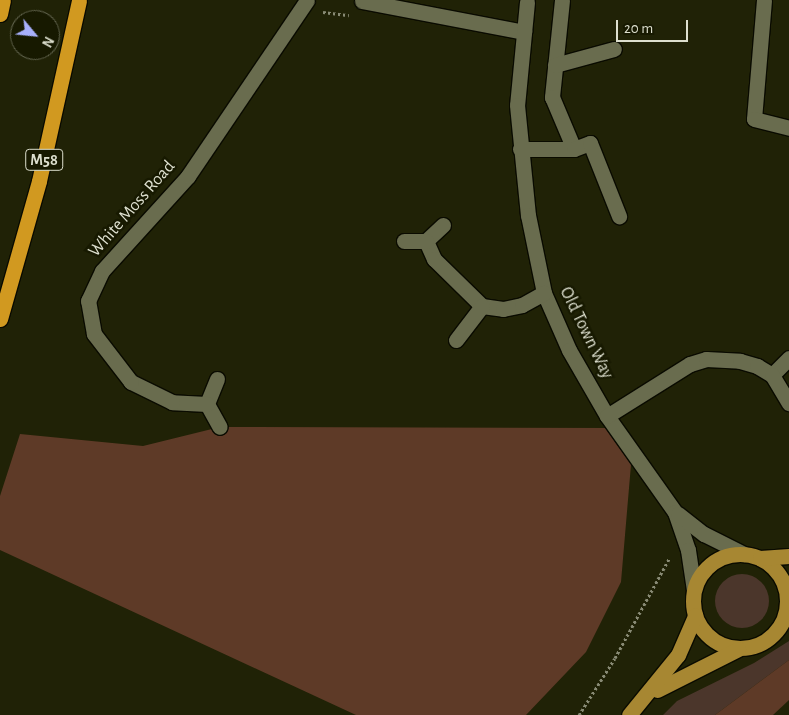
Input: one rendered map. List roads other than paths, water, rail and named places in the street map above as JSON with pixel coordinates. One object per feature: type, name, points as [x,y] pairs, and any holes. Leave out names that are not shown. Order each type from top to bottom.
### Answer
[{"type":"highway","points":[[0,14],[3,0]]},
{"type":"highway","name":"M58","points":[[0,319],[39,181],[79,0]]},
{"type":"main road","points":[[629,715],[645,698],[678,655],[695,616],[694,590],[706,569],[715,561],[744,554],[760,558],[789,556]]},
{"type":"main road","points":[[645,698],[673,680],[738,648],[754,647],[768,640],[779,628],[787,612],[788,601],[783,581],[771,565],[760,558]]},
{"type":"main road","points":[[695,616],[712,639],[738,648]]},
{"type":"street","points":[[764,0],[754,119],[789,128]]},
{"type":"street","points":[[566,1],[552,97],[574,149]]},
{"type":"street","points":[[367,2],[524,32]]},
{"type":"street","name":"Old Town Way","points":[[528,2],[517,105],[528,216],[544,292],[569,350],[607,416],[674,512],[684,532],[694,590]]},
{"type":"street","name":"White Moss Road","points":[[207,404],[172,402],[131,382],[94,334],[88,301],[102,271],[188,176],[304,4]]},
{"type":"street","points":[[556,65],[614,49]]},
{"type":"street","points":[[520,149],[574,149],[590,143],[619,216]]},
{"type":"street","points":[[404,241],[426,241],[443,225]]},
{"type":"street","points":[[426,241],[434,259],[482,306],[503,309],[522,305],[544,292]]},
{"type":"street","points":[[456,340],[482,306]]},
{"type":"street","points":[[772,375],[789,358]]},
{"type":"street","points":[[607,416],[690,364],[706,359],[740,361],[772,375],[789,403]]},
{"type":"street","points":[[217,379],[207,404],[220,427]]},
{"type":"street","name":"Old Town Way","points":[[674,512],[704,534],[744,554]]}]
